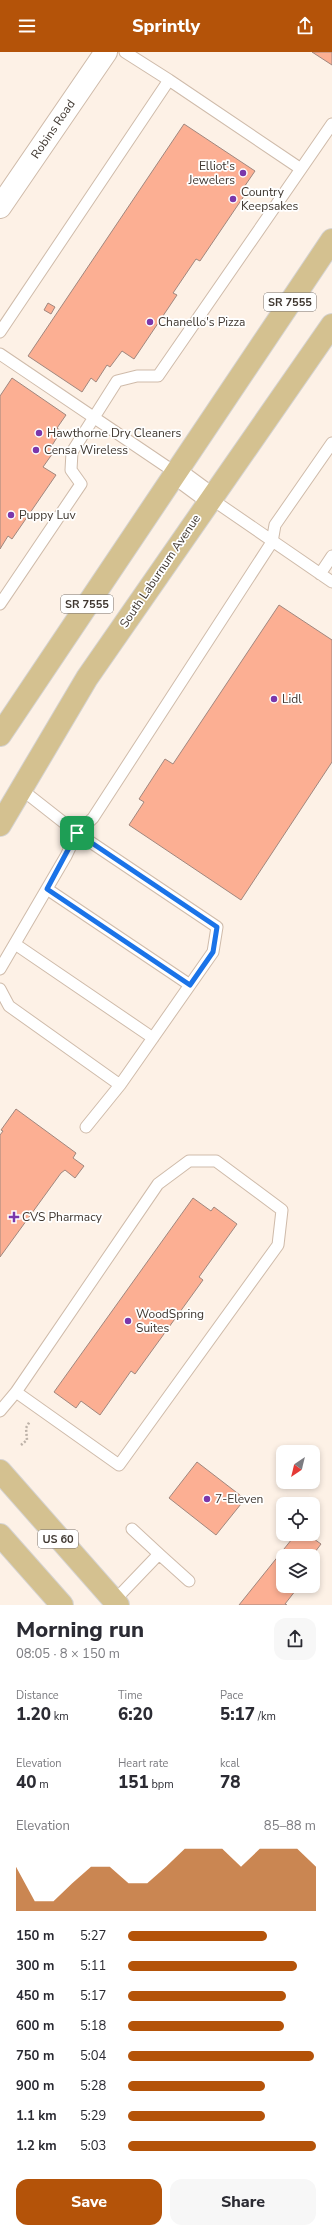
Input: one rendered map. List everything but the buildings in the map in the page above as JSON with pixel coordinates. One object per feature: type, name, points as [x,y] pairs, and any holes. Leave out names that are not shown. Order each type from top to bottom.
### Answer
[{"type":"main road","name":"SR 7555","points":[[0,735],[332,240]]},
{"type":"main road","name":"South Laburnum Avenue","points":[[0,825],[86,678],[332,324]]},
{"type":"main road","name":"US 60","points":[[0,1471],[116,1603]]},
{"type":"main road","points":[[0,1535],[62,1605]]},
{"type":"street","name":"Robins Road","points":[[0,207],[106,52]]},
{"type":"street","points":[[176,473],[210,498]]},
{"type":"lane","points":[[125,52],[301,169]]},
{"type":"lane","points":[[0,332],[169,80]]},
{"type":"lane","points":[[0,604],[81,484],[71,470],[72,452],[117,381],[137,376],[158,376],[332,124]]},
{"type":"lane","points":[[0,354],[176,473]]},
{"type":"lane","points":[[0,969],[47,889],[77,833],[93,818],[272,542],[275,525],[332,443]]},
{"type":"lane","points":[[210,498],[332,582]]},
{"type":"lane","points":[[320,574],[332,556]]},
{"type":"lane","points":[[22,789],[77,833],[217,927],[213,952],[120,1085],[86,1127]]},
{"type":"lane","points":[[47,889],[190,985]]},
{"type":"lane","points":[[14,944],[153,1038]]},
{"type":"lane","points":[[0,989],[9,1006],[120,1085]]},
{"type":"lane","points":[[0,1410],[16,1392],[158,1184],[189,1161],[216,1161],[282,1210],[278,1245],[119,1465],[16,1392]]},
{"type":"lane","points":[[132,1529],[189,1581]]},
{"type":"lane","points":[[116,1603],[159,1554]]},
{"type":"path","points":[[21,1445],[27,1440],[26,1428],[34,1416]]},
{"type":"place","name":"Elliot's Jewelers","points":[[243,173]]},
{"type":"place","name":"Country Keepsakes","points":[[233,199]]},
{"type":"place","name":"Chanello's Pizza","points":[[150,322]]},
{"type":"place","name":"Hawthorne Dry Cleaners","points":[[39,433]]},
{"type":"place","name":"Censa Wireless","points":[[36,450]]},
{"type":"place","name":"Puppy Luv","points":[[11,515]]},
{"type":"place","name":"Lidl","points":[[274,699]]},
{"type":"place","name":"CVS Pharmacy","points":[[14,1217]]},
{"type":"place","name":"WoodSpring Suites","points":[[128,1321]]},
{"type":"place","name":"7-Eleven","points":[[207,1499]]},
{"type":"route","points":[[77,833],[217,927],[213,952],[190,985],[47,889],[77,833]]}]
